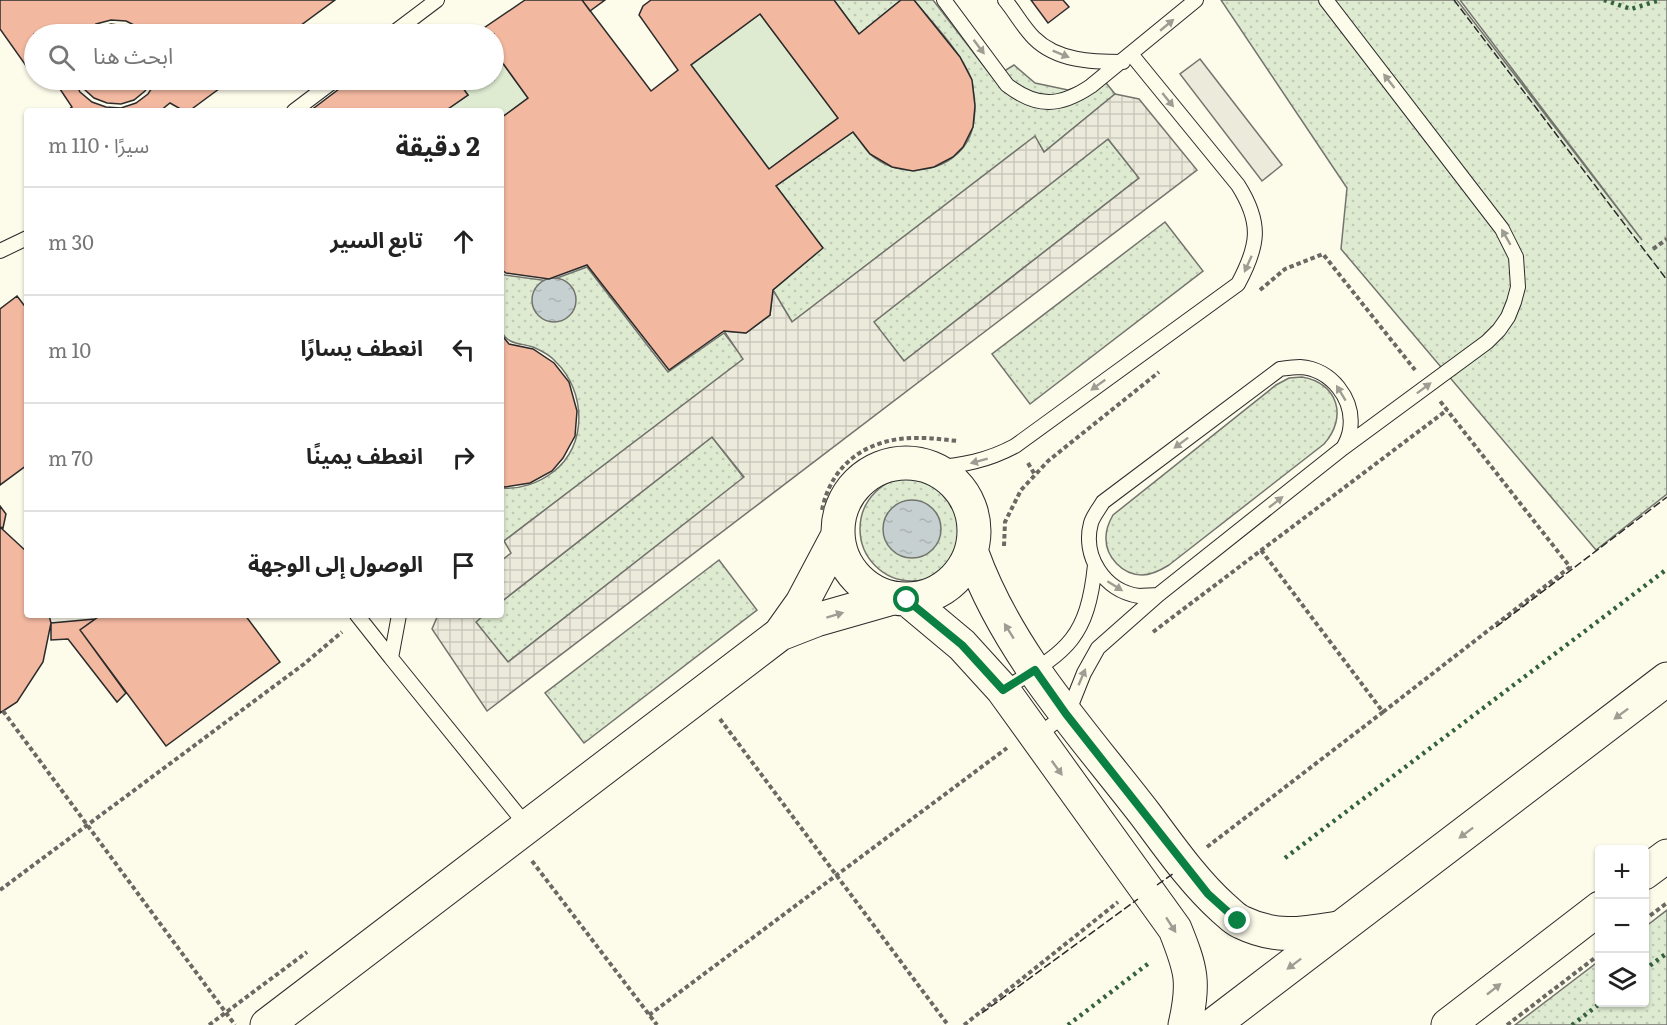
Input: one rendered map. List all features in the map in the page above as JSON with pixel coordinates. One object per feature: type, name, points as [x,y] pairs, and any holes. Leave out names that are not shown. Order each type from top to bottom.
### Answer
[{"type":"street","points":[[780,634],[816,620],[900,599],[928,596],[947,587],[962,572],[972,553],[975,528],[969,503],[954,482],[932,468],[910,463],[887,466],[866,476],[850,492],[840,512],[838,535],[843,557],[855,576],[872,590],[900,599],[962,645],[1003,690],[1025,740],[1102,831],[1175,929],[1189,963],[1191,993],[1185,1025]]},
{"type":"street","points":[[267,1025],[526,839],[780,634],[801,603],[838,535]]},
{"type":"street","points":[[972,553],[995,608],[1035,670],[1066,714],[1208,894],[1238,921],[1270,933],[1296,935],[1343,927]]},
{"type":"street","points":[[1213,1025],[1667,679]]},
{"type":"street","points":[[1102,831],[1137,804]]},
{"type":"street","points":[[1649,869],[1667,855]]},
{"type":"street","points":[[1448,1025],[1595,911]]},
{"type":"lane","points":[[405,24],[437,0]]},
{"type":"lane","points":[[944,0],[1007,85],[1020,95],[1047,102],[1063,101],[1076,96],[1127,58],[1196,0]]},
{"type":"lane","points":[[1005,0],[1034,38],[1049,49],[1084,61],[1127,58]]},
{"type":"lane","points":[[1025,740],[1066,714],[1098,648],[1158,595],[1343,448],[1487,342],[1508,317],[1518,287],[1516,257],[1502,229],[1326,0]]},
{"type":"lane","points":[[932,468],[966,464],[995,457],[1015,446],[1238,284],[1250,262],[1256,243],[1255,223],[1249,203],[1238,185],[1127,58]]},
{"type":"lane","points":[[298,108],[321,90]]},
{"type":"lane","points":[[1,248],[24,239]]},
{"type":"lane","points":[[1158,595],[1139,596],[1121,591],[1106,580],[1095,565],[1089,543],[1091,521],[1103,502],[1280,369],[1299,367],[1317,371],[1333,380],[1344,395],[1350,412],[1350,431],[1343,448]]},
{"type":"lane","points":[[1003,690],[1065,648],[1076,635],[1089,602],[1095,565]]},
{"type":"lane","points":[[359,618],[526,839]]},
{"type":"lane","points":[[391,658],[398,618]]},
{"type":"path","points":[[1653,249],[1667,239]]},
{"type":"path","points":[[1201,852],[1569,567],[1323,254],[1285,269],[1258,292]]},
{"type":"path","points":[[1004,551],[1005,522],[1021,490],[1048,461],[1167,365]]},
{"type":"path","points":[[1152,633],[1446,410]]},
{"type":"path","points":[[1261,550],[1383,712]]},
{"type":"path","points":[[0,890],[304,664],[357,618]]},
{"type":"path","points":[[3,711],[235,1025]]},
{"type":"path","points":[[714,711],[948,1025]]},
{"type":"path","points":[[649,1015],[1025,740]]},
{"type":"path","points":[[526,839],[657,1025]]},
{"type":"path","points":[[964,1025],[1125,896]]},
{"type":"path","points":[[1649,916],[1667,903]]},
{"type":"path","points":[[1507,1025],[1595,957]]},
{"type":"green space","points":[[834,0],[901,0],[859,34]]},
{"type":"green space","points":[[914,0],[933,0],[993,78],[1014,65],[1035,83],[1068,90],[1102,78],[1115,94],[1044,152],[1035,137],[792,322],[773,290],[822,248],[776,186],[853,132],[870,154],[880,161],[892,167],[917,170],[942,164],[953,158],[969,137],[975,110],[971,78],[953,47]]},
{"type":"green space","points":[[1221,0],[1457,0],[1642,240],[1460,0],[1667,0],[1667,494],[1596,550],[1341,249],[1347,188]]},
{"type":"green space","points":[[760,14],[838,118],[769,169],[691,65]]},
{"type":"green space","points":[[504,65],[528,98],[504,116],[504,108],[449,108],[468,95],[464,90],[504,90]]},
{"type":"green space","points":[[1108,139],[1139,178],[904,361],[873,322]]},
{"type":"green space","points":[[1165,222],[1203,271],[1030,404],[992,354]]},
{"type":"green space","points":[[587,267],[668,372],[724,333],[744,359],[504,541],[504,488],[528,485],[553,472],[572,448],[577,433],[579,418],[577,403],[566,374],[548,355],[536,348],[511,341],[504,335],[504,274],[549,281]]},
{"type":"green space","points":[[1302,377],[1324,386],[1336,403],[1336,423],[1324,444],[1166,567],[1142,575],[1128,572],[1116,564],[1106,544],[1107,531],[1113,515],[1276,385],[1289,378]]},
{"type":"green space","points":[[712,437],[744,478],[508,662],[475,622],[480,618],[504,618],[504,600]]},
{"type":"green space","points":[[912,477],[932,481],[941,486],[955,500],[960,509],[964,529],[960,549],[955,558],[941,572],[932,577],[912,581],[892,577],[883,572],[869,558],[864,549],[860,529],[864,509],[869,500],[883,486],[892,481]]},
{"type":"green space","points":[[719,560],[757,610],[584,743],[545,693]]},
{"type":"green space","points":[[1667,910],[1667,1025],[1515,1025],[1595,964],[1595,1007],[1649,1007],[1649,924]]},
{"type":"shaded area","points":[[1200,59],[1282,165],[1262,181],[1180,74]]},
{"type":"shaded area","points":[[1115,94],[1139,99],[1197,170],[487,711],[432,629],[437,618],[481,618],[476,622],[508,662],[744,477],[712,437],[504,600],[504,559],[511,553],[504,541],[743,359],[724,331],[746,333],[770,315],[773,290],[792,322],[1035,136],[1044,152]],"holes":[[[1108,139],[1139,178],[904,361],[874,322]]]},
{"type":"water","points":[[554,278],[569,285],[576,300],[569,315],[554,322],[539,315],[532,300],[539,285]]},
{"type":"water","points":[[912,500],[923,502],[936,513],[941,529],[939,540],[928,553],[912,558],[901,556],[888,545],[883,529],[885,518],[896,505]]},
{"type":"building","points":[[0,0],[335,0],[303,24],[24,24],[24,63],[0,29]]},
{"type":"building","points":[[525,0],[582,0],[651,91],[678,70],[639,15],[643,6],[651,0],[834,0],[859,34],[901,0],[914,0],[960,57],[972,80],[975,106],[973,127],[963,147],[953,157],[934,167],[913,171],[892,167],[870,154],[853,132],[776,186],[823,248],[773,290],[770,315],[746,333],[724,331],[669,370],[587,265],[549,279],[504,271],[504,116],[528,98],[504,65],[504,24],[490,24]],"holes":[[[760,14],[838,118],[769,169],[691,65]]]},
{"type":"building","points":[[582,0],[605,0],[590,11]]},
{"type":"building","points":[[1031,0],[1063,0],[1069,7],[1048,23]]},
{"type":"building","points":[[111,20],[126,21],[132,24],[96,24]]},
{"type":"building","points":[[61,90],[217,90],[193,108],[179,108],[170,103],[164,108],[70,108]]},
{"type":"building","points":[[79,90],[151,90],[136,103],[121,108],[106,107],[92,102]]},
{"type":"building","points":[[85,90],[146,90],[134,100],[121,104],[107,103],[94,98]]},
{"type":"building","points":[[338,90],[464,90],[468,95],[449,108],[314,108]]},
{"type":"building","points":[[17,296],[24,305],[24,467],[0,485],[0,309]]},
{"type":"building","points":[[504,338],[509,344],[533,349],[554,363],[569,382],[577,411],[575,436],[563,458],[552,471],[530,483],[505,487]]},
{"type":"building","points":[[0,506],[6,514],[3,528],[0,527]]},
{"type":"building","points":[[0,527],[24,549],[24,618],[50,618],[51,623],[43,662],[17,702],[0,713]]},
{"type":"building","points":[[97,618],[247,618],[280,662],[166,746],[80,630]]},
{"type":"building","points":[[95,619],[80,630],[126,693],[117,702],[68,639],[51,640],[51,623]]},
{"type":"hedge","points":[[1604,0],[1631,9],[1660,0]]},
{"type":"hedge","points":[[1285,858],[1667,569]]},
{"type":"hedge","points":[[1649,966],[1667,953]]},
{"type":"hedge","points":[[1068,1025],[1149,963]]},
{"type":"hedge","points":[[1572,1025],[1595,1007]]},
{"type":"fence","points":[[1454,0],[1667,280]]},
{"type":"fence","points":[[1496,627],[1667,497]]},
{"type":"fence","points":[[1157,885],[1174,873]]},
{"type":"fence","points":[[982,1013],[1138,899]]},
{"type":"route","points":[[907,600],[962,645],[1003,690],[1035,670],[1066,714],[1208,894],[1238,921]]}]
